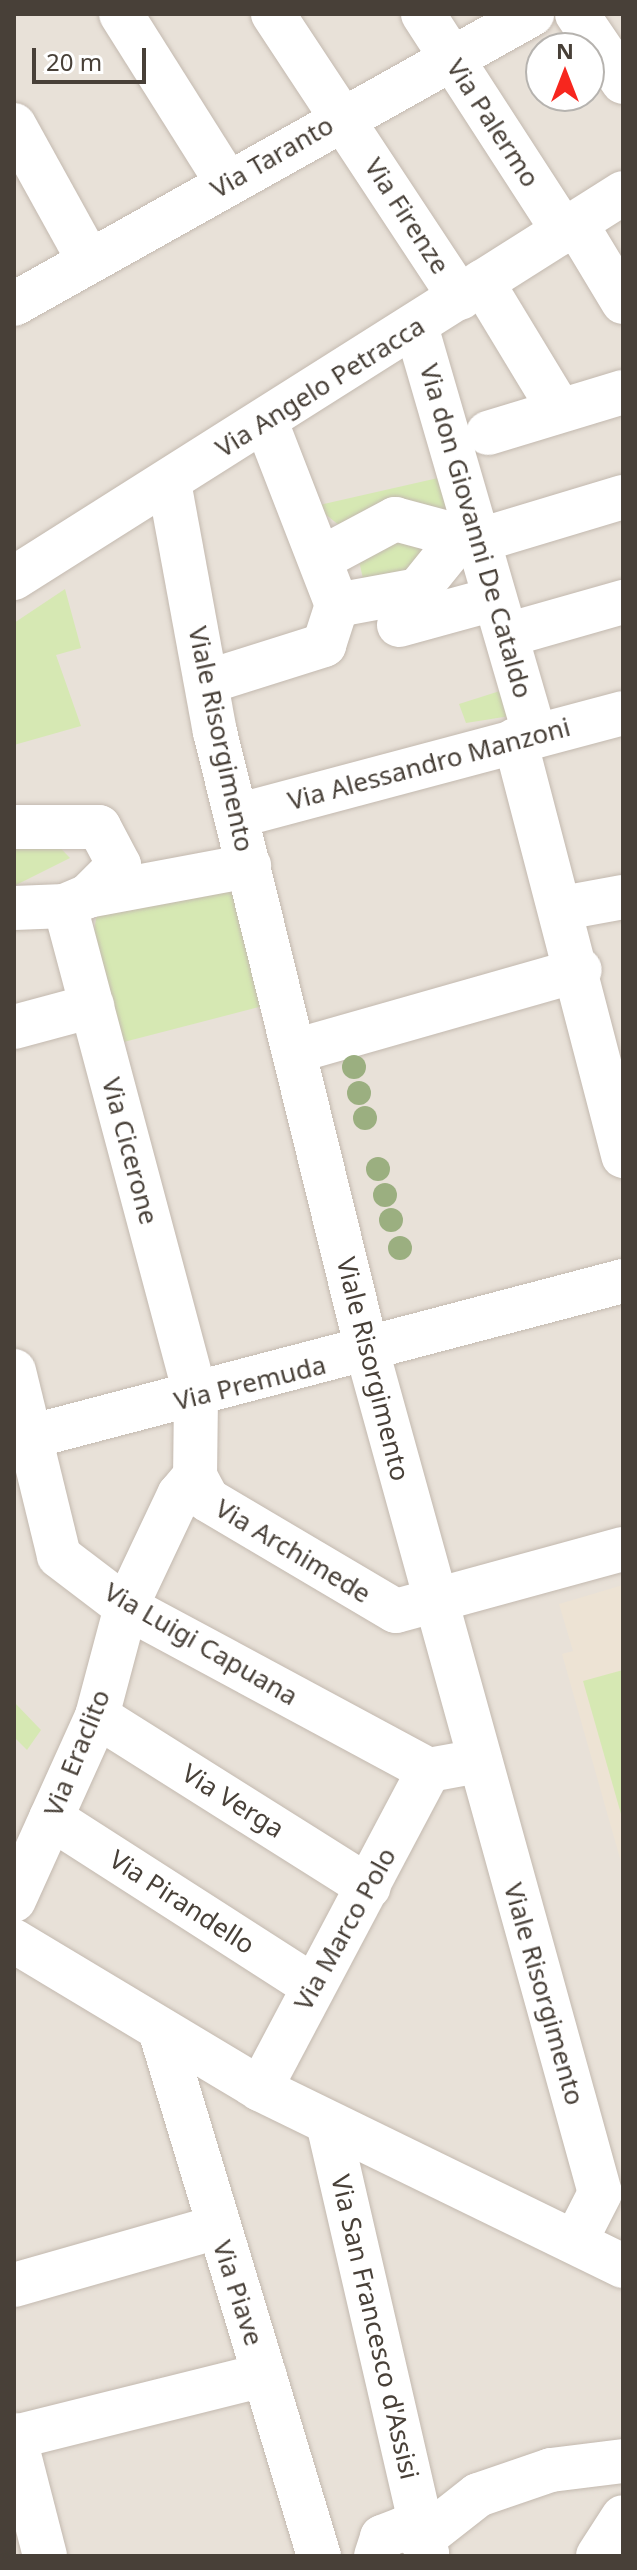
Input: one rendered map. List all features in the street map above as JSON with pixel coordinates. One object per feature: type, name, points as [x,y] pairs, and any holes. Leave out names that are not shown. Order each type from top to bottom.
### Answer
[{"type":"street","points":[[121,14],[227,182]]},
{"type":"street","name":"Via Firenze","points":[[273,14],[343,117],[559,409]]},
{"type":"street","name":"Via Palermo","points":[[423,14],[623,302]]},
{"type":"street","name":"Via Taranto","points":[[14,304],[343,117],[453,61],[532,14]]},
{"type":"street","points":[[577,14],[623,82]]},
{"type":"street","points":[[18,142],[89,261]]},
{"type":"street","name":"Via Angelo Petracca","points":[[14,578],[266,422],[623,193]]},
{"type":"street","name":"Via don Giovanni De Cataldo","points":[[416,326],[469,539],[500,617],[563,908],[597,991],[623,1156]]},
{"type":"street","points":[[488,433],[623,392]]},
{"type":"street","points":[[207,682],[324,645],[337,605],[322,558],[266,422]]},
{"type":"street","name":"Viale Risorgimento","points":[[169,482],[236,816],[368,1354],[479,1761],[611,2190],[575,2242]]},
{"type":"street","points":[[337,605],[418,590],[469,539],[623,497]]},
{"type":"street","points":[[322,558],[395,519],[469,539]]},
{"type":"street","points":[[399,625],[623,602]]},
{"type":"street","name":"Via Alessandro Manzoni","points":[[236,816],[623,713]]},
{"type":"street","points":[[14,827],[99,827],[119,865],[77,901]]},
{"type":"street","points":[[14,908],[77,901],[249,866]]},
{"type":"street","points":[[563,908],[623,897]]},
{"type":"street","name":"Via Cicerone","points":[[77,901],[92,1006],[196,1397]]},
{"type":"street","points":[[295,1051],[597,991]]},
{"type":"street","points":[[14,1027],[92,1006]]},
{"type":"street","name":"Via Premuda","points":[[22,1439],[368,1354],[623,1281]]},
{"type":"street","name":"Via Luigi Capuana","points":[[14,1371],[22,1439],[59,1556],[126,1607],[429,1770]]},
{"type":"street","name":"Via Archimede","points":[[196,1397],[195,1476],[208,1500],[263,1539],[396,1611],[623,1549]]},
{"type":"street","name":"Via Eraclito","points":[[14,1900],[97,1716],[126,1607],[179,1495],[195,1476]]},
{"type":"street","name":"Via Verga","points":[[97,1716],[369,1887]]},
{"type":"street","points":[[429,1770],[479,1761]]},
{"type":"street","name":"Via Marco Polo","points":[[260,2089],[429,1770]]},
{"type":"street","name":"Via Pirandello","points":[[51,1818],[313,1986]]},
{"type":"street","points":[[14,1941],[260,2089],[623,2266]]},
{"type":"street","name":"Via Piave","points":[[160,2030],[217,2227],[319,2556]]},
{"type":"street","name":"Via San Francesco d'Assisi","points":[[328,2123],[417,2509],[421,2542]]},
{"type":"street","points":[[14,2285],[217,2227]]},
{"type":"street","points":[[45,2556],[21,2489],[14,2436],[264,2375]]},
{"type":"street","points":[[370,2555],[389,2532],[421,2542],[478,2495],[551,2470],[623,2461]]},
{"type":"street","points":[[598,2556],[623,2517]]},
{"type":"shaded area","points":[[14,14],[623,14],[623,2556],[14,2556]]},
{"type":"shaded area","points":[[623,1585],[623,1869],[562,1654],[573,1651],[559,1604]]},
{"type":"green space","points":[[438,478],[455,526],[344,529],[315,506]]},
{"type":"green space","points":[[395,536],[432,554],[403,580],[364,583],[357,552]]},
{"type":"green space","points":[[65,589],[81,648],[56,655],[81,726],[14,745],[14,623]]},
{"type":"green space","points":[[503,690],[510,716],[466,723],[459,704]]},
{"type":"green space","points":[[48,835],[70,858],[14,886],[14,837]]},
{"type":"green space","points":[[231,889],[263,1006],[120,1043],[94,932],[97,912]]},
{"type":"green space","points":[[623,1670],[623,1821],[583,1681]]},
{"type":"green space","points":[[14,1702],[41,1730],[27,1750],[14,1737]]}]
